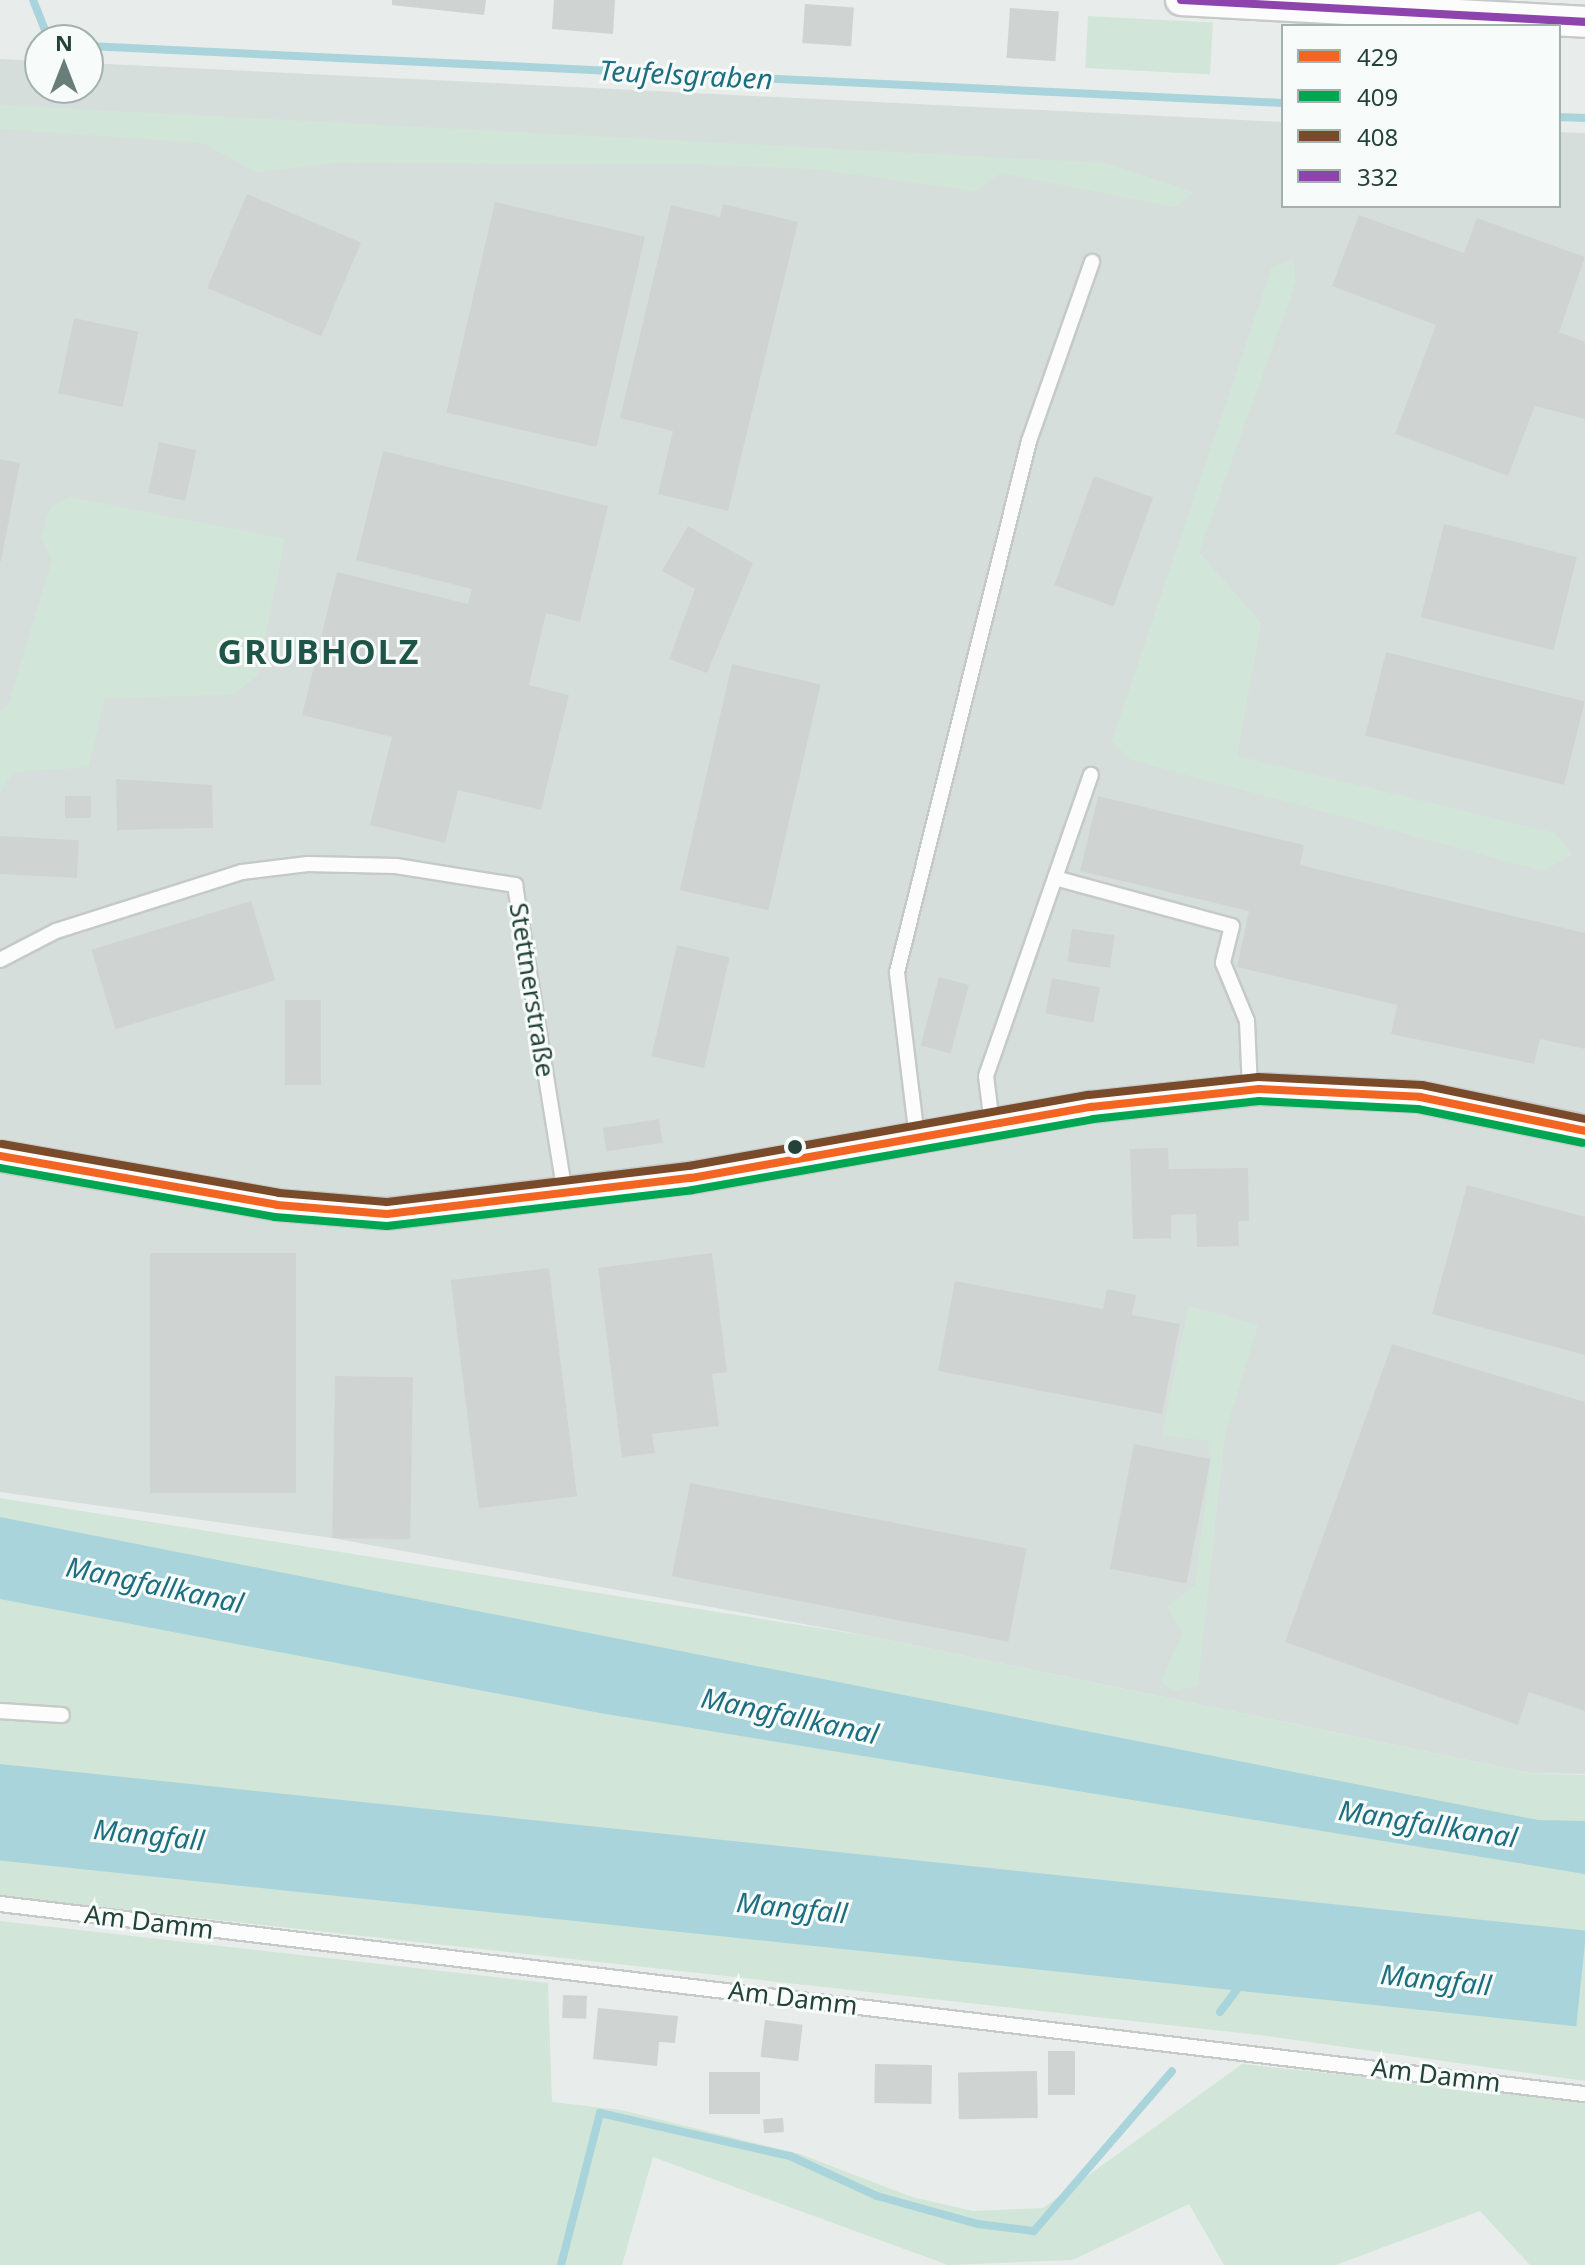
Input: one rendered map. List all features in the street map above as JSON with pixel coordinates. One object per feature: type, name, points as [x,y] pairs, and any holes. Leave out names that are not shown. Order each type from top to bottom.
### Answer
[{"type":"street","points":[[1181,0],[1585,22]]},
{"type":"street","points":[[0,1156],[332,1211],[444,1212],[830,1157],[992,1124],[1250,1090],[1420,1097],[1585,1131]]},
{"type":"lane","points":[[917,1138],[897,972],[1029,441],[1092,262]]},
{"type":"lane","points":[[992,1124],[986,1076],[1091,775]]},
{"type":"lane","name":"Stettnerstraße","points":[[0,960],[56,931],[242,872],[308,864],[396,866],[515,885],[565,1195]]},
{"type":"lane","points":[[1055,878],[1232,926],[1223,963],[1247,1021],[1250,1090]]},
{"type":"lane","points":[[0,1711],[62,1715]]},
{"type":"lane","name":"Am Damm","points":[[0,1904],[1585,2094]]},
{"type":"shaded area","points":[[0,59],[24,60],[24,104],[104,104],[104,64],[1281,122],[1281,208],[1561,208],[1561,132],[1585,133],[1585,1774],[1530,1773],[869,1636],[332,1538],[0,1492]]},
{"type":"green space","points":[[1088,16],[1213,23],[1210,74],[1085,68]]},
{"type":"green space","points":[[0,105],[1106,163],[1194,192],[1175,207],[1001,173],[975,191],[814,169],[692,164],[334,163],[256,172],[203,143],[0,129]]},
{"type":"green space","points":[[1293,260],[1296,282],[1199,552],[1261,623],[1237,756],[1555,833],[1572,854],[1544,871],[1131,760],[1112,741],[1272,267]]},
{"type":"green space","points":[[69,497],[285,539],[257,676],[233,694],[104,699],[89,767],[13,772],[0,793],[0,710],[8,706],[52,560],[41,537],[50,508]]},
{"type":"green space","points":[[1189,1306],[1258,1325],[1225,1434],[1198,1685],[1175,1691],[1161,1682],[1183,1632],[1167,1607],[1195,1585],[1211,1459],[1208,1441],[1162,1435]]},
{"type":"green space","points":[[0,1498],[869,1636],[1530,1773],[1585,1775],[1585,2081],[1259,2035],[0,1896]]},
{"type":"green space","points":[[0,1921],[548,1983],[552,2102],[621,2110],[800,2154],[912,2197],[973,2211],[1043,2208],[1242,2064],[1585,2100],[1585,2265],[1530,2265],[1480,2211],[1336,2265],[1224,2265],[1189,2204],[1073,2260],[948,2265],[653,2157],[622,2265],[0,2265]]},
{"type":"water","name":"Mangfallkanal","points":[[0,1517],[1538,1820],[1585,1821],[1585,1874],[600,1713],[0,1599]]},
{"type":"water","name":"Mangfall","points":[[0,1764],[1585,1931],[1576,2026],[0,1861]]},
{"type":"building","points":[[392,0],[486,0],[484,15],[392,5]]},
{"type":"building","points":[[554,0],[615,0],[613,34],[552,29]]},
{"type":"building","points":[[805,4],[854,7],[851,46],[802,43]]},
{"type":"building","points":[[1010,8],[1059,11],[1055,61],[1007,58]]},
{"type":"building","points":[[247,194],[361,242],[321,336],[207,288]]},
{"type":"building","points":[[495,202],[645,237],[596,447],[446,412]]},
{"type":"building","points":[[723,204],[798,222],[728,511],[658,494],[673,431],[620,418],[671,205],[720,217]]},
{"type":"building","points":[[1359,215],[1464,253],[1477,218],[1585,257],[1559,332],[1585,342],[1585,419],[1535,406],[1508,476],[1395,434],[1436,325],[1332,286]]},
{"type":"building","points":[[74,318],[139,332],[123,407],[58,393]]},
{"type":"building","points":[[159,442],[196,450],[185,501],[148,493]]},
{"type":"building","points":[[383,451],[608,506],[580,622],[546,613],[529,685],[569,695],[541,810],[458,790],[445,843],[370,825],[392,737],[302,715],[337,572],[468,604],[472,589],[356,560]]},
{"type":"building","points":[[0,459],[20,463],[1,561],[0,561]]},
{"type":"building","points":[[1094,476],[1153,498],[1114,607],[1054,585]]},
{"type":"building","points":[[1444,524],[1577,557],[1554,650],[1421,617]]},
{"type":"building","points":[[688,526],[753,563],[707,673],[669,659],[695,589],[662,571]]},
{"type":"building","points":[[1386,652],[1585,702],[1564,785],[1365,735]]},
{"type":"building","points":[[732,664],[821,684],[768,911],[680,890]]},
{"type":"building","points":[[116,779],[212,785],[213,828],[117,830]]},
{"type":"building","points":[[65,796],[91,796],[91,818],[65,818]]},
{"type":"building","points":[[1098,796],[1304,845],[1300,865],[1585,933],[1585,1049],[1540,1039],[1534,1064],[1391,1034],[1397,1005],[1237,967],[1249,911],[1080,871]]},
{"type":"building","points":[[0,836],[79,840],[77,878],[0,874]]},
{"type":"building","points":[[251,901],[275,980],[116,1029],[91,950]]},
{"type":"building","points":[[1072,929],[1115,935],[1110,968],[1067,962]]},
{"type":"building","points":[[677,945],[730,957],[704,1068],[651,1056]]},
{"type":"building","points":[[939,977],[969,985],[951,1054],[921,1046]]},
{"type":"building","points":[[1052,978],[1100,987],[1093,1023],[1045,1013]]},
{"type":"building","points":[[285,1000],[321,1000],[321,1085],[285,1085]]},
{"type":"building","points":[[659,1119],[663,1143],[606,1152],[603,1128]]},
{"type":"building","points":[[1168,1148],[1169,1169],[1248,1168],[1249,1221],[1238,1221],[1239,1246],[1197,1247],[1196,1214],[1171,1215],[1171,1238],[1133,1239],[1130,1149]]},
{"type":"building","points":[[1467,1185],[1585,1217],[1585,1355],[1432,1314]]},
{"type":"building","points":[[150,1253],[296,1253],[296,1493],[150,1493]]},
{"type":"building","points":[[712,1253],[727,1372],[712,1374],[719,1426],[652,1434],[655,1453],[622,1457],[598,1268]]},
{"type":"building","points":[[549,1268],[577,1496],[479,1508],[451,1280]]},
{"type":"building","points":[[955,1281],[1103,1309],[1107,1289],[1136,1295],[1132,1315],[1180,1324],[1162,1414],[938,1371]]},
{"type":"building","points":[[1392,1344],[1585,1402],[1585,1711],[1529,1692],[1518,1725],[1285,1642]]},
{"type":"building","points":[[335,1376],[413,1377],[410,1539],[332,1538]]},
{"type":"building","points":[[1134,1444],[1211,1459],[1186,1584],[1110,1569]]},
{"type":"building","points":[[690,1483],[1027,1548],[1009,1642],[672,1576]]},
{"type":"building","points":[[563,1995],[587,1996],[586,2019],[562,2018]]},
{"type":"building","points":[[598,2008],[678,2016],[675,2043],[659,2042],[657,2066],[593,2059]]},
{"type":"building","points":[[765,2020],[803,2025],[798,2061],[760,2057]]},
{"type":"building","points":[[1048,2051],[1075,2051],[1075,2095],[1048,2095]]},
{"type":"building","points":[[875,2064],[932,2065],[931,2104],[874,2103]]},
{"type":"building","points":[[1037,2071],[1038,2118],[959,2119],[958,2072]]},
{"type":"building","points":[[709,2072],[760,2072],[760,2114],[709,2114]]},
{"type":"building","points":[[783,2118],[784,2132],[764,2133],[763,2119]]},
{"type":"waterway","name":"Teufelsgraben","points":[[33,0],[43,24]]},
{"type":"waterway","name":"Teufelsgraben","points":[[104,47],[1281,103]]},
{"type":"waterway","name":"Teufelsgraben","points":[[1561,117],[1585,118]]},
{"type":"waterway","points":[[1220,2012],[1241,1984]]},
{"type":"waterway","points":[[561,2265],[600,2113],[790,2156],[877,2196],[978,2224],[1034,2231],[1172,2071]]},
{"type":"transit line","name":"332","points":[[1181,0],[1585,22]]},
{"type":"transit line","name":"408","points":[[2,1144],[279,1193],[387,1202],[689,1166],[1089,1095],[1258,1077],[1422,1085],[1585,1119]]},
{"type":"transit line","name":"429","points":[[0,1156],[277,1205],[387,1214],[691,1178],[1091,1107],[1259,1089],[1420,1097],[1585,1131]]},
{"type":"transit line","name":"409","points":[[0,1168],[275,1217],[387,1226],[692,1190],[1093,1119],[1259,1101],[1418,1109],[1583,1143]]},
{"type":"district","name":"GRUBHOLZ","points":[[319,652]]}]
